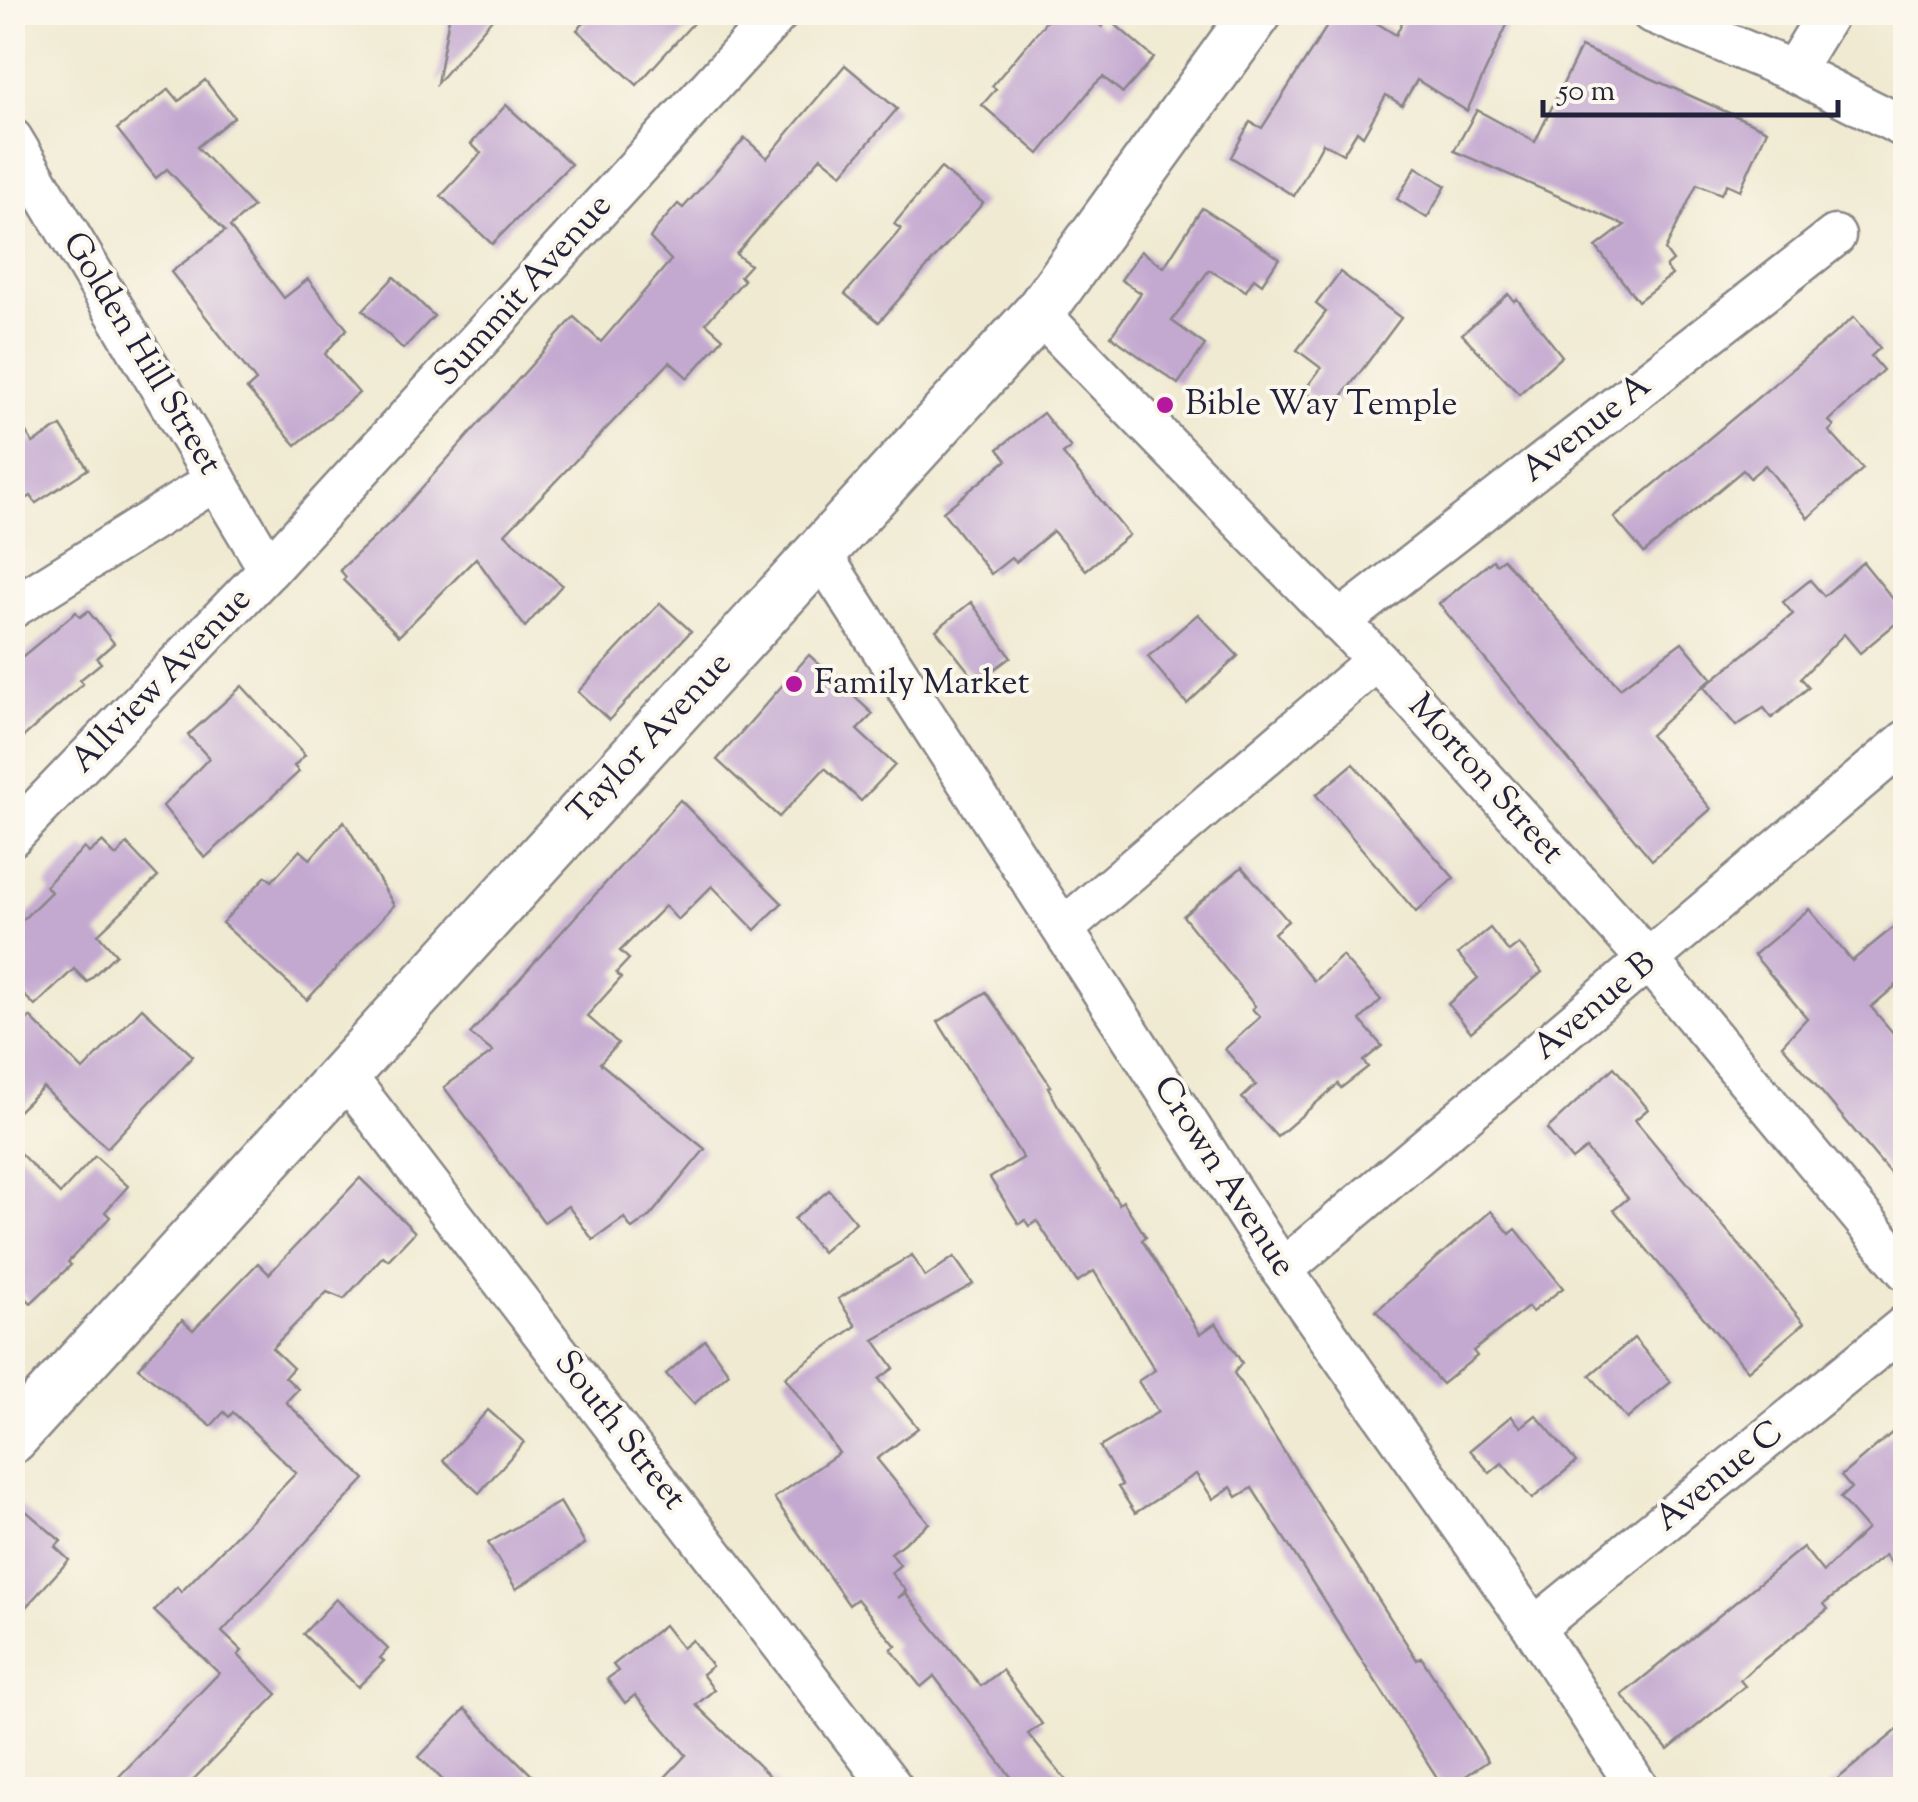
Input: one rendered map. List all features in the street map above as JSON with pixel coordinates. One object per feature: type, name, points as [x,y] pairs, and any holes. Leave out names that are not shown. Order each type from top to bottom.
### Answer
[{"type":"street","name":"Summit Avenue","points":[[270,569],[779,12]]},
{"type":"street","name":"Taylor Avenue","points":[[12,1438],[1039,313],[1257,12]]},
{"type":"street","points":[[1651,12],[1792,71],[1906,128]]},
{"type":"street","points":[[1792,71],[1829,12]]},
{"type":"street","name":"Golden Hill Street","points":[[12,138],[270,569]]},
{"type":"street","name":"Avenue A","points":[[1339,622],[1836,236]]},
{"type":"street","name":"Morton Street","points":[[1039,313],[1376,660],[1649,961],[1906,1270]]},
{"type":"street","points":[[12,608],[216,480]]},
{"type":"street","name":"Crown Avenue","points":[[822,554],[1282,1270],[1534,1628],[1640,1790]]},
{"type":"street","name":"Allview Avenue","points":[[12,836],[270,569]]},
{"type":"street","points":[[1064,928],[1376,660]]},
{"type":"street","name":"Avenue B","points":[[1282,1270],[1906,741]]},
{"type":"street","name":"South Street","points":[[344,1074],[894,1790]]},
{"type":"street","name":"Avenue C","points":[[1534,1628],[1906,1325]]},
{"type":"building","points":[[450,12],[498,12],[437,83]]},
{"type":"building","points":[[595,12],[703,12],[637,85],[577,30]]},
{"type":"building","points":[[1054,12],[1085,12],[1102,27],[1109,19],[1154,58],[1123,93],[1103,77],[1039,154],[982,105],[996,89],[992,86]]},
{"type":"building","points":[[1336,12],[1359,12],[1396,35],[1407,12],[1513,12],[1467,111],[1417,80],[1402,105],[1386,95],[1363,136],[1357,131],[1343,154],[1323,143],[1294,196],[1231,157],[1250,122],[1262,128]]},
{"type":"building","points":[[1581,47],[1767,130],[1740,190],[1727,184],[1721,194],[1697,184],[1665,250],[1673,261],[1666,267],[1672,275],[1638,301],[1596,247],[1625,225],[1454,151],[1477,110],[1535,142]]},
{"type":"building","points":[[845,65],[897,109],[842,174],[821,157],[736,254],[750,265],[740,276],[744,280],[706,323],[723,338],[688,378],[670,362],[505,534],[562,585],[525,627],[476,558],[399,636],[343,580],[346,577],[340,570],[393,520],[574,317],[601,342],[671,260],[650,238],[655,230],[678,204],[683,208],[745,138],[767,158]]},
{"type":"building","points":[[205,80],[234,117],[197,147],[253,207],[230,227],[284,298],[308,279],[347,329],[325,354],[359,393],[296,445],[247,389],[256,381],[171,272],[225,231],[167,169],[156,178],[117,129],[169,89],[179,101]]},
{"type":"building","points":[[506,105],[571,164],[492,244],[441,196],[481,153],[471,144]]},
{"type":"building","points":[[1416,167],[1446,186],[1427,218],[1397,199]]},
{"type":"building","points":[[941,168],[983,203],[879,322],[845,294],[901,229],[894,224]]},
{"type":"building","points":[[1202,208],[1279,258],[1262,284],[1254,278],[1246,291],[1209,270],[1172,321],[1205,345],[1178,384],[1111,336],[1141,293],[1121,280],[1141,251],[1164,267]]},
{"type":"building","points":[[1340,272],[1401,318],[1331,411],[1304,391],[1321,368],[1297,350],[1326,312],[1316,304]]},
{"type":"building","points":[[394,277],[434,316],[403,349],[363,310]]},
{"type":"building","points":[[1508,294],[1514,301],[1517,299],[1562,356],[1519,394],[1462,334]]},
{"type":"building","points":[[1854,317],[1880,348],[1871,356],[1883,370],[1829,421],[1834,426],[1829,431],[1863,469],[1808,518],[1765,465],[1750,478],[1743,470],[1644,553],[1614,518]]},
{"type":"building","points":[[12,410],[33,443],[61,426],[88,469],[36,503],[31,496],[12,508]]},
{"type":"building","points":[[1043,413],[1071,448],[1063,454],[1129,535],[1086,570],[1053,531],[1016,562],[1011,558],[991,574],[943,512],[1007,460],[998,449]]},
{"type":"building","points":[[1503,559],[1620,688],[1682,642],[1712,678],[1650,735],[1711,809],[1652,860],[1439,604],[1493,560],[1496,564]]},
{"type":"building","points":[[1863,562],[1906,615],[1860,653],[1844,634],[1801,678],[1809,687],[1772,718],[1764,708],[1736,726],[1704,687],[1793,614],[1783,602],[1810,580],[1824,596]]},
{"type":"building","points":[[971,602],[1011,657],[977,682],[936,630]]},
{"type":"building","points":[[660,603],[691,631],[609,720],[578,692]]},
{"type":"building","points":[[88,611],[114,643],[97,658],[101,663],[80,680],[83,684],[12,747],[12,665],[76,612],[80,617]]},
{"type":"building","points":[[1198,614],[1238,656],[1187,704],[1148,657]]},
{"type":"building","points":[[809,655],[873,714],[857,730],[895,765],[861,801],[825,768],[779,817],[717,760]]},
{"type":"building","points":[[242,686],[305,755],[294,766],[299,772],[205,858],[163,806],[209,758],[188,735]]},
{"type":"building","points":[[1353,764],[1454,878],[1416,912],[1316,795]]},
{"type":"building","points":[[680,800],[782,903],[755,930],[712,886],[678,920],[665,906],[620,951],[629,959],[616,973],[621,978],[587,1016],[618,1043],[600,1063],[705,1149],[650,1216],[632,1229],[624,1218],[593,1240],[568,1206],[544,1222],[444,1087],[493,1052],[470,1034]]},
{"type":"building","points":[[344,821],[394,905],[307,1000],[222,923],[266,876],[272,881],[300,850],[310,859]]},
{"type":"building","points":[[102,842],[116,856],[127,844],[158,877],[98,934],[116,954],[87,982],[74,969],[35,1006],[12,983],[12,930],[51,892],[46,886],[59,872],[84,848],[89,853]]},
{"type":"building","points":[[1242,867],[1288,921],[1274,933],[1314,981],[1342,956],[1381,1000],[1360,1020],[1382,1046],[1363,1061],[1368,1067],[1341,1088],[1338,1084],[1277,1137],[1242,1098],[1256,1085],[1225,1049],[1260,1017],[1183,916]]},
{"type":"building","points":[[1809,909],[1852,961],[1906,917],[1906,977],[1871,1007],[1906,1048],[1906,1192],[1782,1045],[1807,1018],[1754,955]]},
{"type":"building","points":[[1490,928],[1509,952],[1519,944],[1542,972],[1471,1032],[1448,1004],[1478,978],[1458,954]]},
{"type":"building","points":[[986,992],[1051,1086],[1048,1087],[1057,1104],[1119,1204],[1123,1201],[1146,1237],[1142,1240],[1200,1334],[1216,1323],[1242,1363],[1234,1373],[1417,1660],[1421,1657],[1488,1761],[1445,1790],[1252,1488],[1237,1497],[1231,1487],[1213,1499],[1196,1474],[1135,1513],[1118,1487],[1122,1485],[1100,1447],[1158,1412],[1138,1381],[1155,1370],[1094,1271],[1077,1282],[1037,1221],[1029,1226],[1025,1220],[1019,1224],[990,1178],[1023,1158],[938,1022]]},
{"type":"building","points":[[142,1008],[193,1056],[107,1148],[43,1087],[12,1117],[12,1035],[30,1017],[83,1070]]},
{"type":"building","points":[[1614,1067],[1648,1109],[1635,1120],[1804,1323],[1748,1371],[1614,1210],[1628,1198],[1586,1149],[1572,1160],[1547,1129]]},
{"type":"building","points":[[12,1145],[60,1194],[95,1156],[128,1186],[105,1212],[110,1217],[68,1262],[71,1265],[31,1303],[12,1284]]},
{"type":"building","points":[[360,1178],[415,1232],[388,1260],[383,1256],[344,1299],[327,1292],[272,1348],[293,1368],[285,1377],[298,1389],[286,1402],[365,1479],[222,1632],[242,1651],[238,1655],[277,1694],[183,1790],[106,1790],[219,1673],[154,1611],[177,1587],[181,1592],[296,1473],[233,1412],[229,1417],[224,1412],[211,1426],[138,1368],[182,1320],[193,1330],[258,1263],[269,1274]]},
{"type":"building","points":[[829,1190],[856,1222],[822,1252],[794,1219]]},
{"type":"building","points":[[1491,1211],[1510,1234],[1516,1229],[1563,1288],[1532,1312],[1528,1307],[1473,1351],[1477,1356],[1442,1384],[1376,1311]]},
{"type":"building","points":[[912,1255],[925,1277],[954,1257],[973,1284],[874,1340],[894,1368],[879,1379],[918,1428],[877,1459],[929,1523],[891,1553],[900,1565],[891,1573],[906,1591],[898,1598],[905,1593],[981,1686],[1002,1670],[1042,1724],[1028,1734],[1074,1790],[1021,1790],[934,1676],[921,1687],[891,1649],[896,1646],[857,1599],[849,1605],[774,1498],[839,1453],[785,1377],[856,1326],[838,1299]]},
{"type":"building","points":[[1634,1338],[1671,1382],[1627,1419],[1590,1375]]},
{"type":"building","points":[[705,1340],[729,1373],[694,1404],[666,1374]]},
{"type":"building","points":[[488,1410],[524,1442],[479,1493],[443,1460]]},
{"type":"building","points":[[1536,1415],[1576,1462],[1532,1499],[1502,1463],[1490,1473],[1470,1450],[1511,1416],[1521,1427]]},
{"type":"building","points":[[1906,1421],[1906,1580],[1885,1555],[1824,1604],[1828,1609],[1753,1668],[1740,1680],[1745,1686],[1668,1750],[1622,1695],[1803,1547],[1823,1572],[1867,1529],[1840,1498],[1851,1488],[1841,1476]]},
{"type":"building","points":[[12,1499],[61,1541],[55,1547],[69,1560],[12,1622]]},
{"type":"building","points":[[560,1502],[585,1544],[516,1589],[488,1543]]},
{"type":"building","points":[[336,1599],[388,1649],[380,1658],[384,1661],[358,1687],[303,1634]]},
{"type":"building","points":[[664,1625],[682,1648],[692,1640],[712,1666],[702,1674],[714,1690],[696,1705],[784,1790],[653,1790],[686,1755],[635,1695],[625,1703],[607,1679],[618,1671],[613,1665]]},
{"type":"building","points":[[465,1709],[547,1790],[453,1790],[419,1757]]},
{"type":"building","points":[[1906,1723],[1906,1790],[1824,1790]]},
{"type":"place","name":"Bible Way Temple","points":[[1165,405]]},
{"type":"place","name":"Family Market","points":[[794,684]]}]
